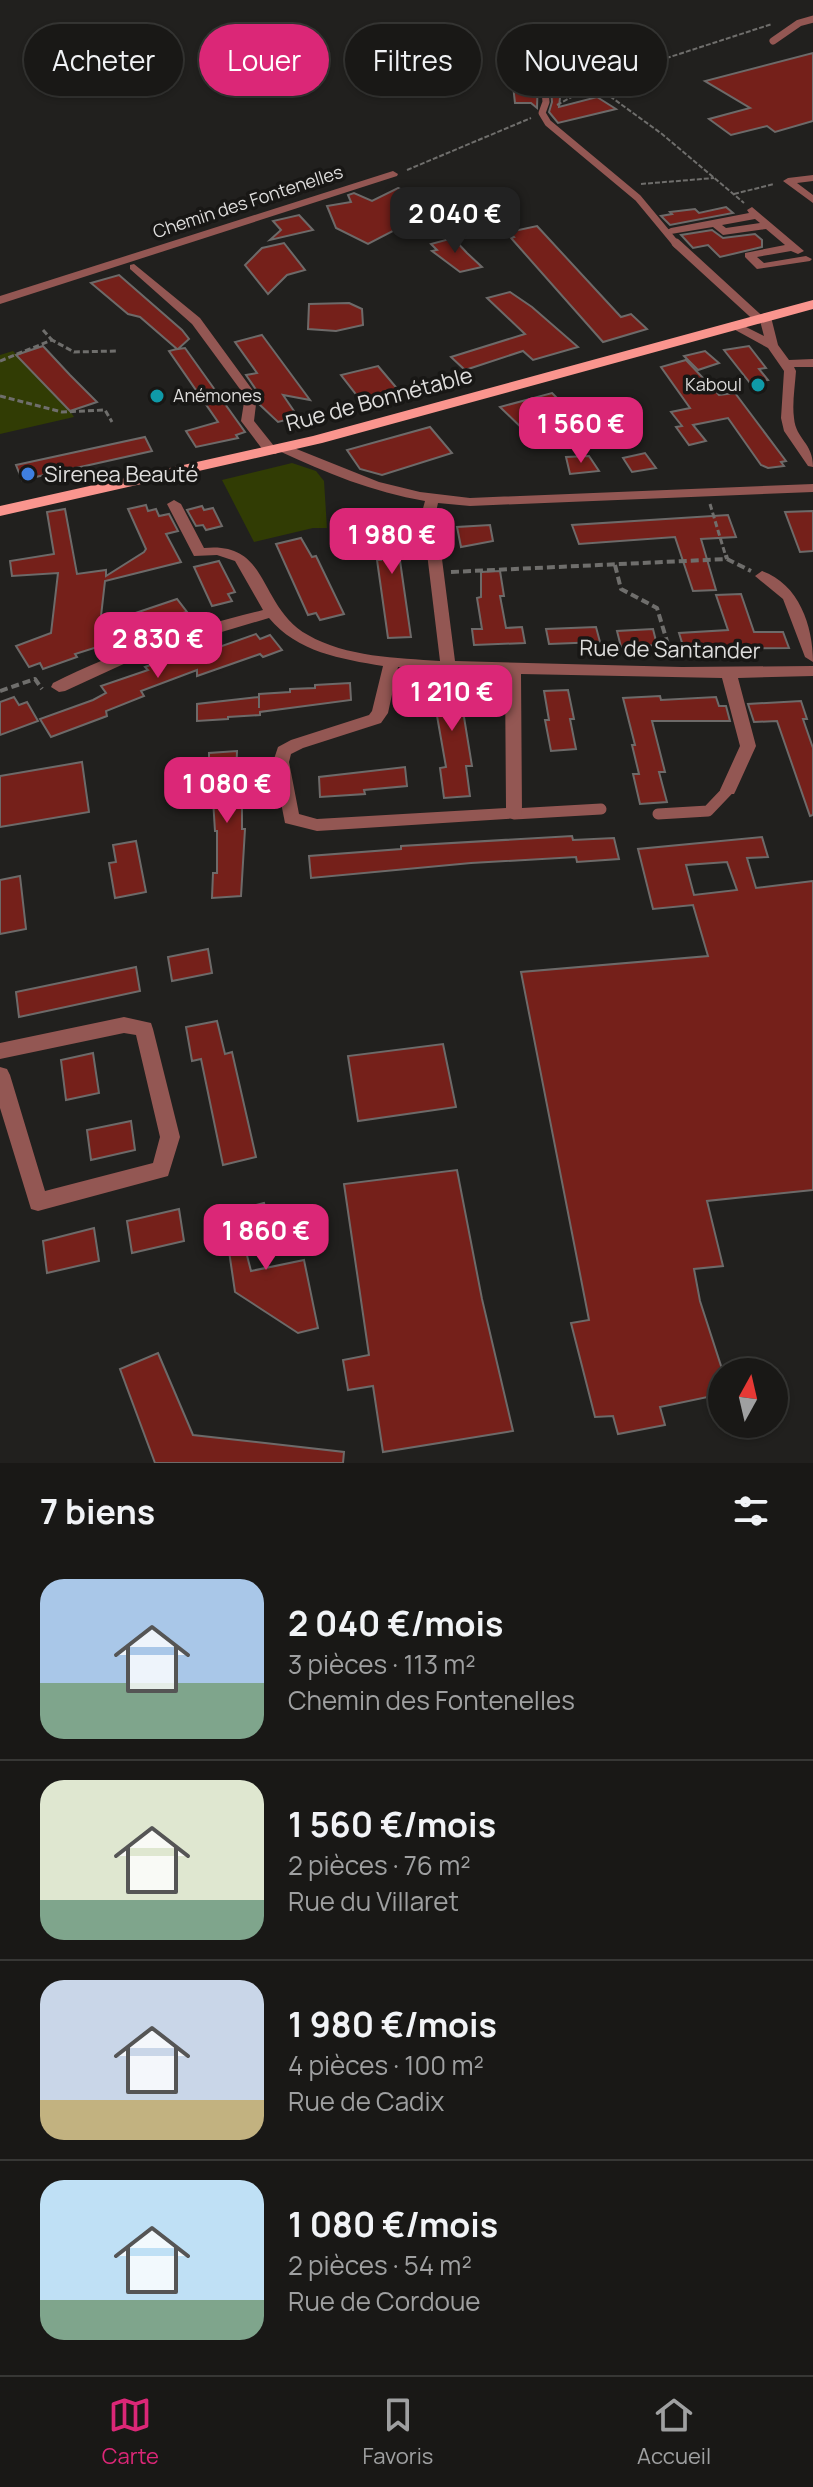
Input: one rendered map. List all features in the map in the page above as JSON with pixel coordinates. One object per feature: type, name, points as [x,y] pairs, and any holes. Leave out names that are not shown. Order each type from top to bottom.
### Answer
[{"type":"main road","name":"Rue de Bonnétable","points":[[0,511],[277,450],[813,304]]},
{"type":"street","name":"Chemin des Fontenelles","points":[[0,300],[393,174]]},
{"type":"street","points":[[788,181],[813,178]]},
{"type":"street","points":[[788,181],[813,200]]},
{"type":"street","points":[[671,231],[755,212],[810,262]]},
{"type":"street","points":[[714,223],[723,232],[768,225]]},
{"type":"street","points":[[793,247],[749,255],[761,267],[810,262]]},
{"type":"street","points":[[134,267],[196,321],[251,396],[247,421],[277,450],[379,489],[432,499],[470,502],[813,488]]},
{"type":"street","points":[[762,318],[772,345],[790,371],[787,418],[806,443],[813,463]]},
{"type":"street","points":[[734,326],[772,345]]},
{"type":"street","points":[[787,364],[813,363]]},
{"type":"street","points":[[432,499],[429,512],[448,665]]},
{"type":"street","name":"Rue de Santander","points":[[174,504],[199,553],[219,549],[234,552],[245,561],[273,612],[294,636],[331,650],[391,662],[513,668],[729,675],[813,671]]},
{"type":"street","points":[[762,576],[789,597],[813,657]]},
{"type":"street","points":[[59,687],[78,676],[207,629],[273,612]]},
{"type":"street","points":[[391,662],[380,713],[375,719],[284,751],[281,762],[291,819],[317,825],[514,814],[513,668]]},
{"type":"street","points":[[728,790],[748,746],[729,675]]},
{"type":"street","points":[[0,1051],[124,1025],[144,1029],[170,1137],[161,1170],[38,1202],[0,1075]]},
{"type":"lane","points":[[773,41],[799,23],[813,19]]},
{"type":"lane","points":[[546,96],[542,113],[548,123],[671,231],[677,245],[762,318]]},
{"type":"lane","points":[[658,814],[708,811],[728,790]]},
{"type":"lane","points":[[514,814],[601,809]]},
{"type":"path","points":[[667,60],[771,24]]},
{"type":"path","points":[[393,174],[484,140],[572,96]]},
{"type":"path","points":[[610,96],[662,134],[755,212]]},
{"type":"path","points":[[622,186],[714,178]]},
{"type":"path","points":[[734,194],[750,187],[788,181]]},
{"type":"path","points":[[43,330],[61,348],[77,353],[96,355],[116,351]]},
{"type":"path","points":[[0,361],[52,340]]},
{"type":"path","points":[[0,396],[44,411],[81,415],[105,410],[112,422]]},
{"type":"path","points":[[717,491],[708,500],[727,559]]},
{"type":"path","points":[[436,573],[727,559],[762,576]]},
{"type":"path","points":[[615,565],[621,589],[657,608],[677,673]]},
{"type":"path","points":[[0,691],[35,679],[44,692],[59,687]]},
{"type":"green space","points":[[13,351],[74,417],[0,434],[0,355]]},
{"type":"green space","points":[[292,463],[316,471],[324,481],[327,528],[313,528],[254,542],[222,480]]},
{"type":"building","points":[[813,53],[813,121],[775,132],[767,126],[731,135],[709,119],[750,108],[705,81]]},
{"type":"building","points":[[514,96],[537,96],[537,108],[531,103],[515,103]]},
{"type":"building","points":[[552,96],[560,96],[559,107],[597,97],[616,109],[558,123],[549,112]]},
{"type":"building","points":[[398,188],[441,206],[368,244],[336,228],[327,206],[351,202],[348,195],[354,193],[372,201]]},
{"type":"building","points":[[726,207],[733,213],[670,225],[661,216],[672,214],[670,212],[695,209],[699,213]]},
{"type":"building","points":[[299,215],[313,230],[270,240],[281,230],[273,221]]},
{"type":"building","points":[[537,226],[621,317],[631,314],[647,329],[603,342],[509,232]]},
{"type":"building","points":[[712,230],[723,238],[755,234],[762,240],[762,247],[720,257],[708,245],[693,248],[681,235]]},
{"type":"building","points":[[453,238],[482,267],[460,272],[432,251],[437,250],[431,244]]},
{"type":"building","points":[[284,243],[305,270],[287,275],[268,294],[245,265],[262,248]]},
{"type":"building","points":[[119,275],[189,339],[178,349],[185,348],[245,432],[236,435],[238,438],[196,447],[186,431],[218,422],[169,351],[177,349],[140,317],[128,314],[91,283]]},
{"type":"building","points":[[510,292],[578,347],[533,360],[523,351],[465,370],[451,357],[525,334],[487,298]]},
{"type":"building","points":[[349,303],[362,309],[363,325],[336,331],[308,329],[309,304]]},
{"type":"building","points":[[262,335],[310,400],[283,395],[298,417],[278,422],[259,404],[259,394],[246,375],[257,373],[235,342]]},
{"type":"building","points":[[43,346],[97,402],[70,411],[16,355]]},
{"type":"building","points":[[749,346],[766,368],[759,369],[768,380],[750,383],[724,350]]},
{"type":"building","points":[[705,351],[719,363],[698,370],[684,356]]},
{"type":"building","points":[[686,360],[719,395],[735,393],[786,461],[781,462],[784,466],[768,468],[761,465],[728,418],[693,425],[706,441],[689,445],[676,427],[682,426],[671,412],[690,408],[661,367]]},
{"type":"building","points":[[378,366],[400,392],[362,402],[341,375]]},
{"type":"building","points":[[552,393],[568,409],[553,414],[555,423],[526,432],[500,407]]},
{"type":"building","points":[[430,427],[452,453],[382,475],[360,469],[347,450]]},
{"type":"building","points":[[145,437],[152,451],[22,480],[16,465]]},
{"type":"building","points":[[645,453],[656,468],[632,472],[623,458]]},
{"type":"building","points":[[589,456],[599,471],[570,474],[566,457]]},
{"type":"building","points":[[146,505],[148,511],[156,509],[159,516],[169,514],[178,531],[166,534],[181,562],[105,581],[100,625],[177,599],[187,612],[179,614],[183,620],[75,654],[77,657],[43,669],[40,663],[29,667],[16,646],[51,633],[58,573],[12,576],[10,561],[54,554],[47,512],[65,509],[77,574],[106,570],[106,576],[146,549],[128,509]]},
{"type":"building","points":[[202,506],[204,510],[213,508],[222,526],[206,530],[203,525],[196,526],[187,510]]},
{"type":"building","points":[[813,511],[813,551],[800,552],[785,512]]},
{"type":"building","points":[[400,513],[404,532],[396,533],[411,637],[388,638],[377,560],[381,560],[376,515]]},
{"type":"building","points":[[728,515],[736,537],[701,539],[716,590],[693,591],[675,537],[579,544],[572,525]]},
{"type":"building","points":[[490,525],[493,541],[461,547],[457,527]]},
{"type":"building","points":[[301,538],[312,557],[316,556],[344,614],[320,620],[316,613],[308,615],[276,544]]},
{"type":"building","points":[[219,561],[235,592],[228,594],[232,601],[212,606],[194,567]]},
{"type":"building","points":[[500,571],[504,596],[500,596],[506,628],[522,627],[525,643],[474,645],[472,629],[482,629],[477,598],[481,597],[481,572]]},
{"type":"building","points":[[741,594],[754,632],[783,632],[789,648],[684,649],[679,633],[728,630],[716,595]]},
{"type":"building","points":[[596,627],[600,642],[549,644],[546,629]]},
{"type":"building","points":[[653,629],[657,645],[621,647],[617,631]]},
{"type":"building","points":[[256,634],[260,639],[270,635],[282,650],[263,657],[260,654],[197,676],[197,670],[141,691],[144,696],[106,711],[107,716],[51,737],[40,719],[93,700],[106,693],[101,686],[148,670],[145,667],[201,646],[205,652]]},
{"type":"building","points":[[350,683],[351,700],[260,712],[260,715],[197,721],[197,704],[259,697],[259,694],[290,692],[290,689],[315,688],[315,685]]},
{"type":"building","points":[[432,689],[432,692],[460,690],[460,694],[486,692],[490,709],[463,711],[472,766],[466,766],[470,796],[444,798],[440,768],[446,767],[433,693],[434,707],[409,708],[406,691]]},
{"type":"building","points":[[568,690],[576,749],[551,751],[544,691]]},
{"type":"building","points":[[660,696],[661,700],[716,697],[719,706],[726,706],[730,721],[652,721],[665,772],[659,772],[667,802],[640,804],[633,774],[639,774],[632,745],[635,745],[623,698]]},
{"type":"building","points":[[14,697],[19,705],[27,702],[38,721],[0,735],[0,702]]},
{"type":"building","points":[[801,701],[807,719],[803,719],[813,748],[813,815],[810,816],[777,721],[754,722],[748,704]]},
{"type":"building","points":[[237,751],[236,782],[239,782],[239,805],[242,805],[242,829],[245,829],[241,896],[212,898],[213,873],[217,873],[217,831],[212,783],[209,783],[209,753]]},
{"type":"building","points":[[82,762],[89,812],[0,827],[0,776]]},
{"type":"building","points":[[405,767],[407,786],[364,790],[365,794],[320,797],[319,777]]},
{"type":"building","points":[[572,836],[573,840],[614,838],[619,859],[577,862],[576,857],[471,863],[311,878],[309,856],[401,849],[401,846]]},
{"type":"building","points":[[762,837],[768,857],[747,858],[756,888],[813,881],[813,1190],[707,1201],[723,1266],[694,1269],[700,1301],[718,1358],[708,1358],[708,1397],[660,1407],[665,1425],[618,1434],[613,1416],[595,1417],[571,1323],[589,1320],[521,972],[708,956],[693,905],[653,909],[638,849]],"holes":[[[727,862],[737,890],[694,895],[686,865]]]},
{"type":"building","points":[[136,841],[146,892],[115,898],[109,863],[116,862],[113,845]]},
{"type":"building","points":[[20,876],[26,929],[0,934],[0,880]]},
{"type":"building","points":[[208,949],[212,973],[172,981],[168,957]]},
{"type":"building","points":[[136,967],[140,991],[19,1017],[16,992]]},
{"type":"building","points":[[217,1021],[225,1054],[232,1052],[256,1157],[223,1165],[201,1059],[192,1061],[186,1027]]},
{"type":"building","points":[[443,1044],[456,1107],[358,1121],[348,1056]]},
{"type":"building","points":[[93,1053],[99,1093],[66,1100],[61,1060]]},
{"type":"building","points":[[131,1121],[135,1150],[91,1160],[87,1130]]},
{"type":"building","points":[[457,1170],[482,1299],[513,1431],[383,1452],[373,1386],[348,1390],[343,1360],[369,1355],[344,1184]]},
{"type":"building","points":[[264,1203],[272,1231],[243,1240],[251,1271],[304,1260],[318,1328],[298,1333],[235,1292],[229,1251],[222,1253],[214,1216]]},
{"type":"building","points":[[179,1209],[184,1241],[132,1253],[127,1221]]},
{"type":"building","points":[[94,1228],[99,1261],[47,1273],[43,1241]]},
{"type":"building","points":[[158,1353],[193,1435],[344,1452],[343,1463],[155,1463],[120,1369]]},
{"type":"place","name":"Kaboul","points":[[758,385]]},
{"type":"place","name":"Anémones","points":[[157,396]]},
{"type":"place","name":"Sirenea Beauté","points":[[28,474]]}]
